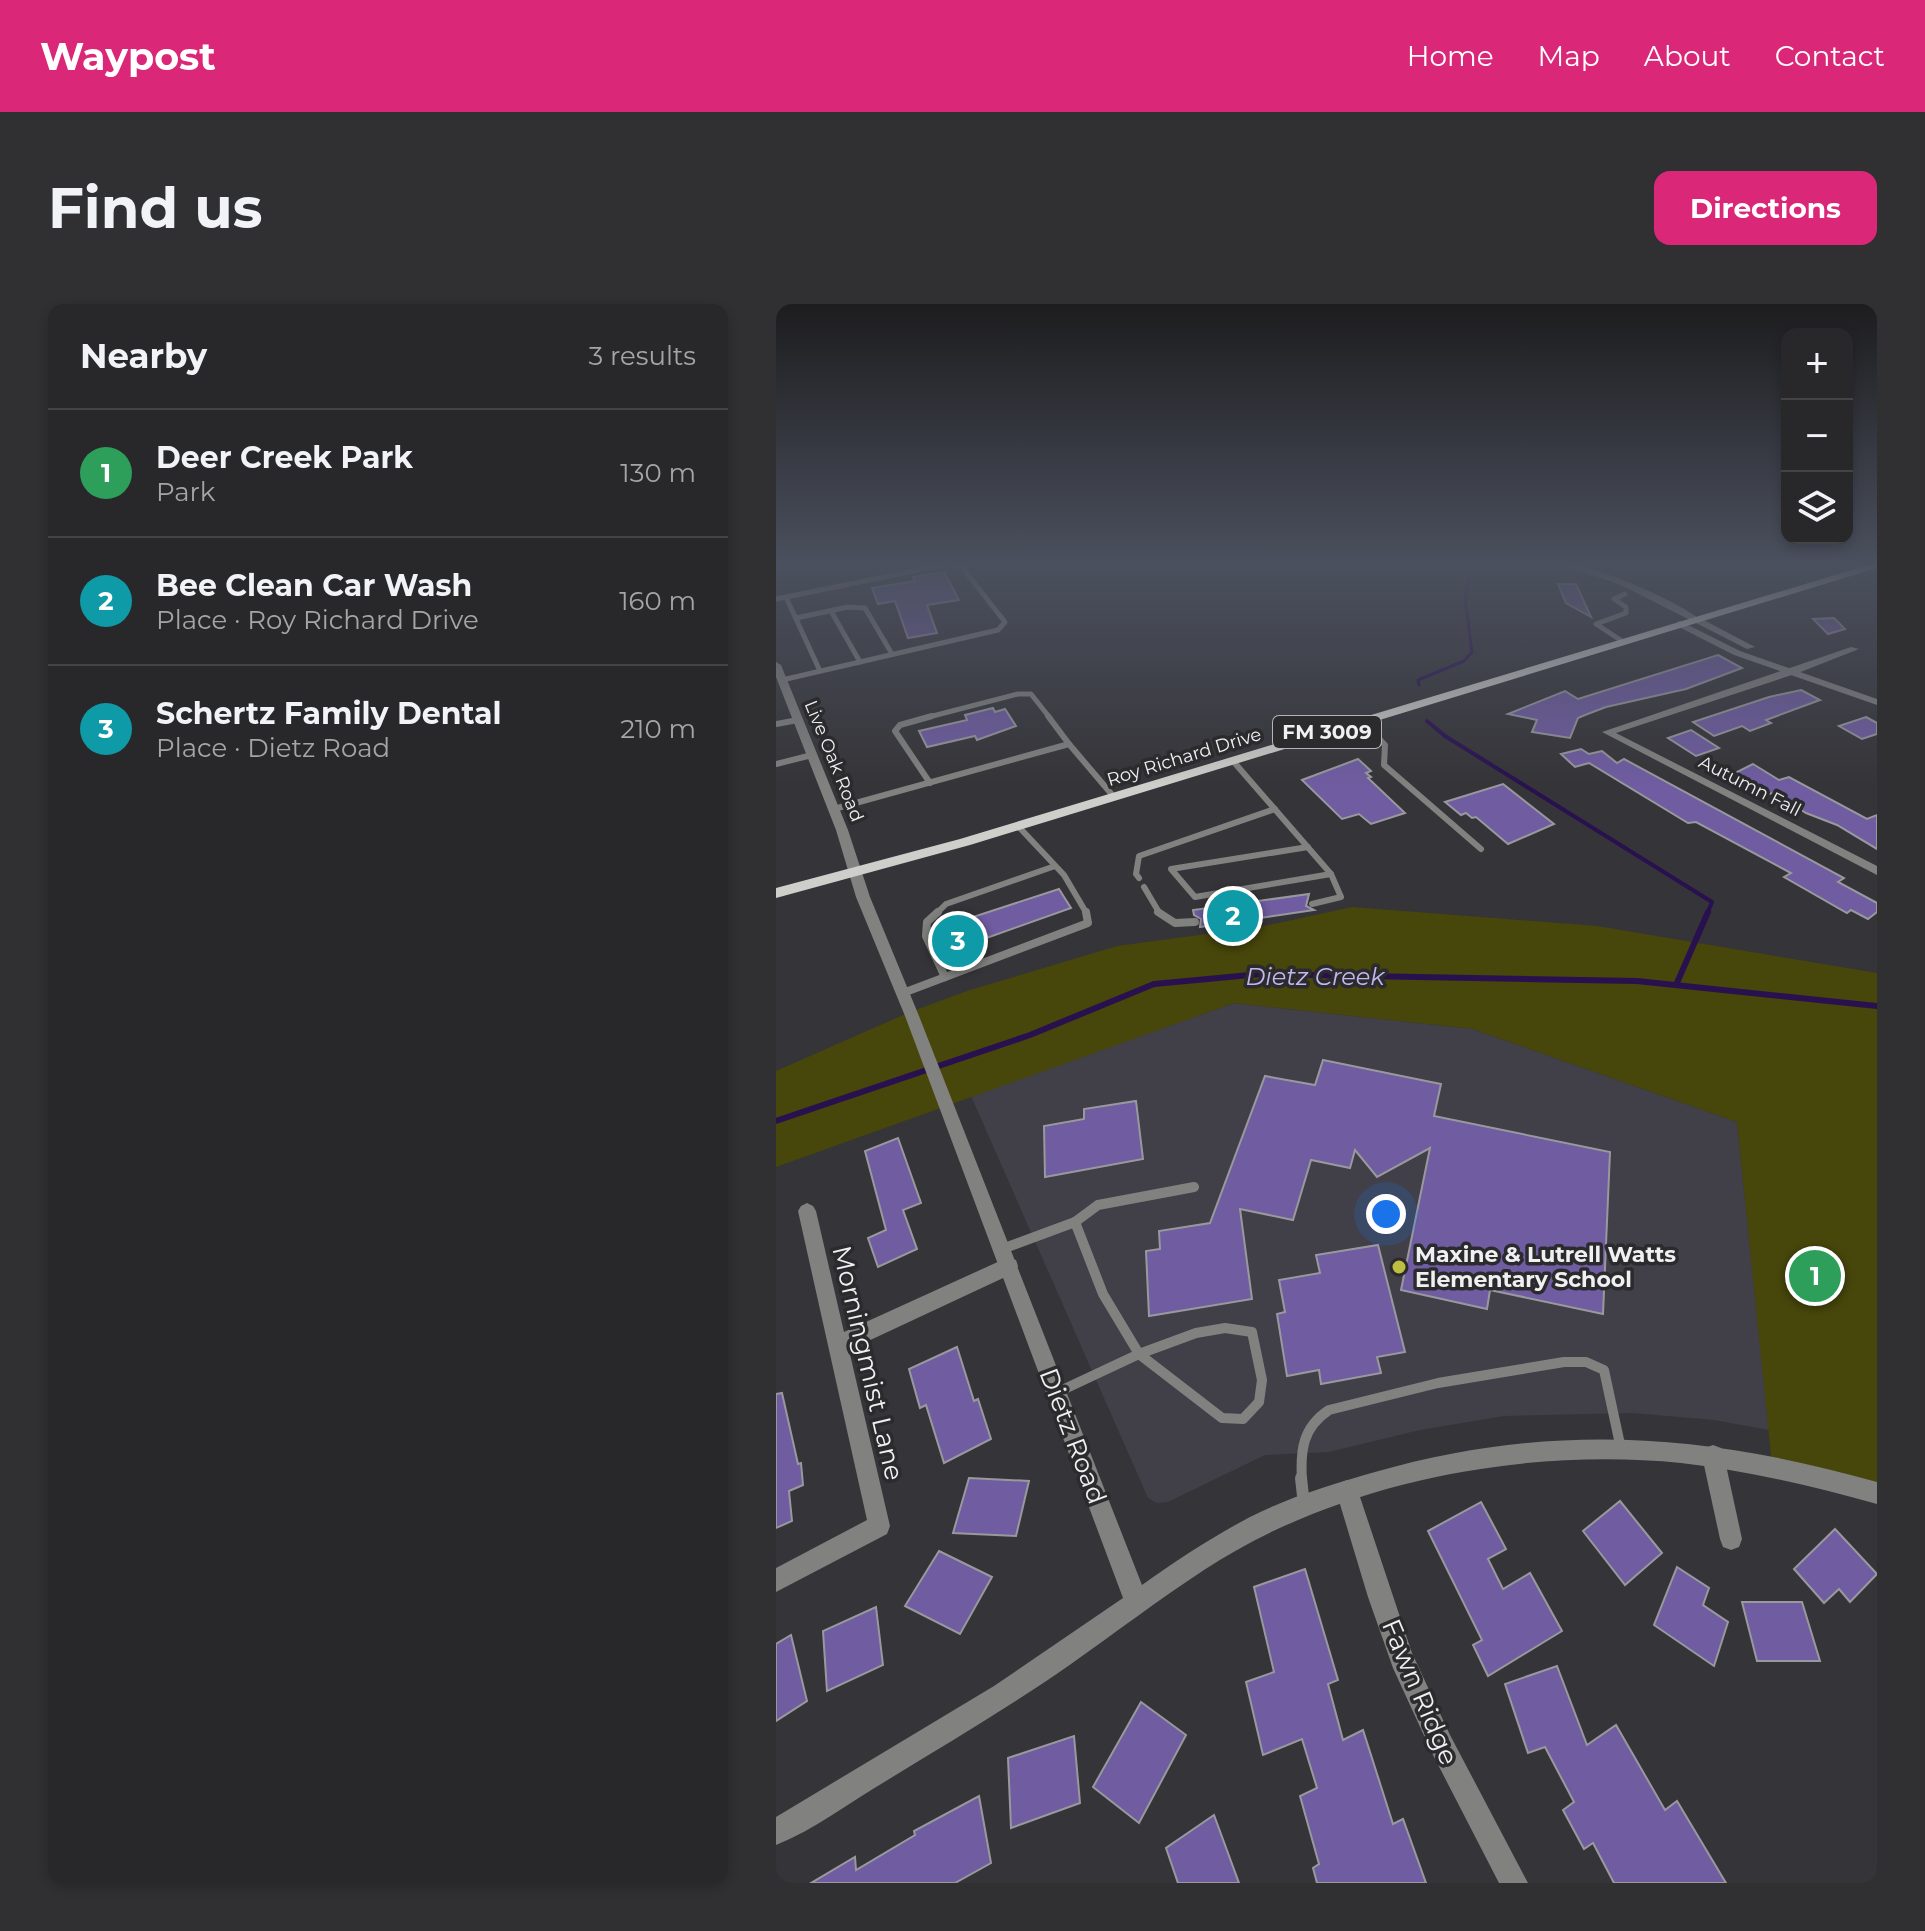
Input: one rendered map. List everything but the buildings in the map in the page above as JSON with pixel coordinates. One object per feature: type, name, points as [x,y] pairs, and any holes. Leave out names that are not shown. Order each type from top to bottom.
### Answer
[{"type":"main road","name":"Roy Richard Drive","points":[[776,893],[1018,826],[1630,639]]},
{"type":"street","points":[[1709,639],[1737,653],[1877,702]]},
{"type":"street","points":[[1734,639],[1774,664]]},
{"type":"street","points":[[1795,671],[1854,649]]},
{"type":"street","name":"Live Oak Road","points":[[776,665],[857,871]]},
{"type":"street","name":"Autumn Fall","points":[[1795,671],[1607,732],[1877,871]]},
{"type":"street","name":"Dietz Road","points":[[857,871],[863,897],[912,1016],[1136,1600]]},
{"type":"street","name":"Morningmist Lane","points":[[776,1580],[879,1526],[807,1211]]},
{"type":"street","points":[[838,1345],[1005,1257]]},
{"type":"street","points":[[776,1832],[1034,1674],[1186,1565],[1259,1524],[1347,1491],[1432,1466],[1505,1454],[1621,1449],[1676,1450],[1797,1470],[1877,1493]]},
{"type":"street","points":[[1713,1456],[1731,1539]]},
{"type":"street","name":"Fawn Ridge","points":[[1347,1491],[1372,1576],[1402,1658],[1449,1763],[1514,1883]]},
{"type":"lane","points":[[805,639],[820,671]]},
{"type":"lane","points":[[847,639],[860,662]]},
{"type":"lane","points":[[883,639],[892,654]]},
{"type":"lane","points":[[782,680],[960,639]]},
{"type":"lane","points":[[1618,639],[1622,641]]},
{"type":"lane","points":[[930,783],[895,731],[900,725],[1018,694],[1031,694],[1114,797]]},
{"type":"lane","points":[[776,724],[798,720]]},
{"type":"lane","points":[[1362,721],[1384,738],[1388,756],[1384,765],[1481,849]]},
{"type":"lane","points":[[834,809],[1069,744]]},
{"type":"lane","points":[[776,764],[812,755]]},
{"type":"lane","points":[[1233,761],[1331,874],[1341,897],[1312,904]]},
{"type":"lane","points":[[1139,878],[1136,874],[1139,856],[1275,809]]},
{"type":"lane","points":[[903,993],[1088,923],[1088,915],[1064,875],[1018,826]]},
{"type":"lane","points":[[1308,847],[1171,869],[1195,897],[1331,874]]},
{"type":"lane","points":[[945,977],[926,936],[927,922],[946,904],[1055,866]]},
{"type":"lane","points":[[1144,887],[1163,919],[1179,925],[1195,922]]},
{"type":"lane","points":[[1005,1257],[1075,1222],[1098,1205],[1194,1187]]},
{"type":"lane","points":[[1057,1392],[1139,1354],[1230,1326],[1252,1332],[1264,1394],[1252,1414],[1243,1419],[1222,1418],[1139,1354],[1103,1294],[1075,1222]]},
{"type":"lane","points":[[1304,1506],[1300,1457],[1306,1432],[1316,1416],[1438,1383],[1564,1362],[1586,1362],[1604,1370],[1621,1449]]},
{"type":"shaded area","points":[[1352,907],[1597,926],[1877,973],[1877,1493],[1772,1465],[1737,1122],[1473,1029],[1234,1003],[776,1167],[776,1071],[910,1012],[970,990],[1117,946],[1259,927]]},
{"type":"shaded area","name":"Maxine & Lutrell Watts Elementary School","points":[[1234,1003],[1473,1029],[1737,1122],[1769,1430],[1714,1420],[1632,1413],[1504,1416],[1420,1430],[1329,1452],[1265,1455],[1168,1502],[1157,1503],[1148,1498],[971,1096]]},
{"type":"waterway","points":[[1419,685],[1418,680],[1464,661],[1472,652],[1470,639]]},
{"type":"waterway","points":[[1427,721],[1445,736],[1712,902],[1707,914]]},
{"type":"waterway","points":[[1676,985],[1708,912]]},
{"type":"waterway","name":"Dietz Creek","points":[[776,1121],[1030,1035],[1154,984],[1261,974],[1637,981],[1877,1006]]},
{"type":"place","name":"Bee Clean Car Wash","points":[[1233,916]]},
{"type":"place","name":"Schertz Family Dental","points":[[958,941]]},
{"type":"place","name":"Maxine & Lutrell Watts Elementary School","points":[[1399,1267]]},
{"type":"place","name":"Deer Creek Park","points":[[1815,1276]]}]
